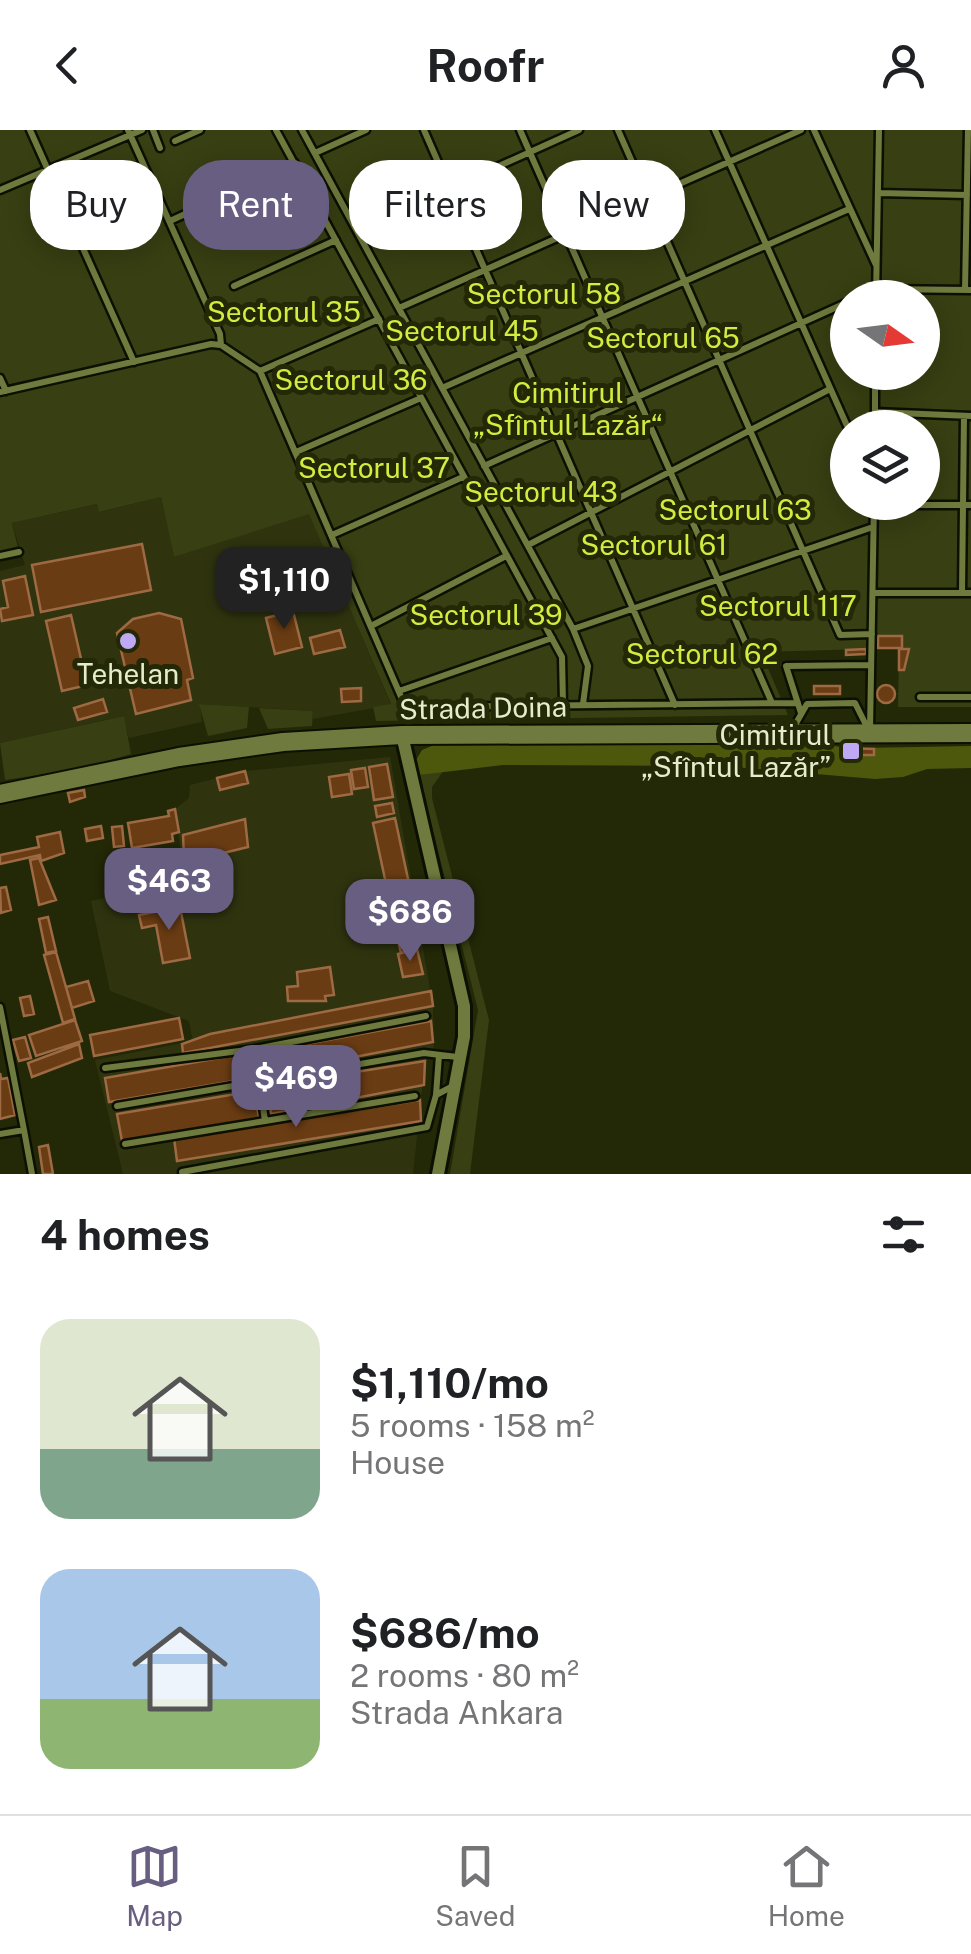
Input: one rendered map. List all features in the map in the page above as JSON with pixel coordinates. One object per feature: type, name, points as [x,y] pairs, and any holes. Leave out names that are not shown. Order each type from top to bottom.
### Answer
[{"type":"main road","name":"Strada Doina","points":[[0,794],[245,747],[402,735],[971,733]]},
{"type":"street","points":[[402,735],[464,1006],[464,1037],[457,1056],[438,1174]]},
{"type":"lane","points":[[30,130],[44,160]]},
{"type":"lane","points":[[68,160],[142,130]]},
{"type":"lane","points":[[152,130],[160,148]]},
{"type":"lane","points":[[174,142],[200,130]]},
{"type":"lane","points":[[276,130],[293,160]]},
{"type":"lane","points":[[302,130],[349,215]]},
{"type":"lane","points":[[315,153],[366,130]]},
{"type":"lane","points":[[424,130],[437,160]]},
{"type":"lane","points":[[520,130],[542,179]]},
{"type":"lane","points":[[512,160],[579,130]]},
{"type":"lane","points":[[618,130],[631,160]]},
{"type":"lane","points":[[528,545],[830,388],[716,130]]},
{"type":"lane","points":[[685,182],[801,130]]},
{"type":"lane","points":[[814,130],[877,266]]},
{"type":"lane","points":[[876,280],[879,130]]},
{"type":"lane","points":[[940,291],[968,290],[968,130]]},
{"type":"lane","points":[[129,133],[220,334],[221,345]]},
{"type":"lane","points":[[0,190],[30,177]]},
{"type":"lane","points":[[878,193],[969,195]]},
{"type":"lane","points":[[442,388],[849,210]]},
{"type":"lane","points":[[170,220],[183,214]]},
{"type":"lane","points":[[329,227],[565,664],[563,704]]},
{"type":"lane","points":[[234,286],[336,240]]},
{"type":"lane","points":[[399,308],[542,245]]},
{"type":"lane","points":[[84,250],[134,362]]},
{"type":"lane","points":[[368,250],[574,630],[588,666],[583,704]]},
{"type":"lane","points":[[477,250],[675,704]]},
{"type":"lane","points":[[573,250],[772,704]]},
{"type":"lane","points":[[670,250],[840,634],[872,634]]},
{"type":"lane","points":[[484,466],[830,310]]},
{"type":"lane","points":[[260,372],[379,319]]},
{"type":"lane","points":[[0,378],[3,392],[221,345],[260,372],[399,691],[412,707],[798,703]]},
{"type":"lane","points":[[296,452],[421,398]]},
{"type":"lane","points":[[940,415],[967,416],[962,593]]},
{"type":"lane","points":[[332,536],[463,476]]},
{"type":"lane","points":[[940,505],[967,505]]},
{"type":"lane","points":[[870,732],[873,520]]},
{"type":"lane","points":[[574,630],[873,527]]},
{"type":"lane","points":[[0,556],[19,552]]},
{"type":"lane","points":[[371,626],[506,556]]},
{"type":"lane","points":[[872,593],[971,593]]},
{"type":"lane","points":[[399,691],[552,638]]},
{"type":"lane","points":[[801,714],[786,666],[871,665]]},
{"type":"lane","points":[[920,697],[971,696]]},
{"type":"lane","points":[[790,732],[807,704],[855,703],[870,732]]},
{"type":"lane","points":[[0,1007],[2,1034],[32,1174]]},
{"type":"lane","points":[[105,1068],[255,1050],[426,1016]]},
{"type":"lane","points":[[255,1050],[265,1120]]},
{"type":"lane","points":[[116,1106],[424,1053],[457,1056]]},
{"type":"lane","points":[[182,1172],[427,1127],[436,1095],[439,1054]]},
{"type":"lane","points":[[436,1095],[453,1086]]},
{"type":"lane","points":[[124,1144],[416,1096]]},
{"type":"lane","points":[[0,1134],[24,1130]]},
{"type":"shaded area","points":[[161,497],[174,557],[309,513],[391,705],[313,719],[313,711],[200,704],[202,722],[129,738],[123,716],[0,743],[0,571],[25,565],[12,523],[98,504],[100,512]]},
{"type":"shaded area","points":[[390,757],[433,1006],[434,1050],[425,1061],[413,1174],[123,1174],[95,1060],[193,1041],[189,1021],[110,991],[91,901],[185,881],[175,809],[189,798],[190,785],[245,771]]},
{"type":"green space","name":"Cimitirul „Sfîntul Lazăr“","points":[[0,130],[971,130],[971,707],[898,707],[899,648],[761,652],[788,715],[376,721],[373,707],[391,704],[309,514],[174,557],[161,497],[99,512],[97,504],[12,523],[18,548],[0,552]]},
{"type":"green space","points":[[199,704],[249,707],[247,728],[208,736]]},
{"type":"green space","points":[[259,708],[313,711],[312,726],[268,729]]},
{"type":"green space","points":[[124,716],[131,754],[79,769],[5,780],[0,743]]},
{"type":"green space","points":[[822,743],[844,748],[844,755],[860,756],[861,748],[971,746],[971,768],[927,769],[903,777],[875,779],[722,766],[503,765],[419,775],[416,760],[422,750],[434,745]]},
{"type":"green space","points":[[444,770],[432,787],[432,798],[489,1020],[470,1174],[450,1174],[478,1010],[419,775]]},
{"type":"building","points":[[142,544],[151,590],[41,612],[32,565]]},
{"type":"building","points":[[25,576],[33,615],[2,621],[0,609],[8,607],[3,581]]},
{"type":"building","points":[[293,611],[302,647],[275,654],[266,618]]},
{"type":"building","points":[[159,613],[181,619],[193,678],[187,680],[191,700],[136,714],[117,633],[133,619]]},
{"type":"building","points":[[71,615],[87,685],[62,691],[46,621]]},
{"type":"building","points":[[340,630],[345,647],[314,654],[310,638]]},
{"type":"building","points":[[878,636],[902,636],[902,648],[878,648]]},
{"type":"building","points":[[866,649],[866,654],[846,655],[846,650]]},
{"type":"building","points":[[899,649],[909,649],[904,670],[899,670]]},
{"type":"building","points":[[886,685],[895,694],[886,703],[877,694]]},
{"type":"building","points":[[814,686],[840,686],[840,694],[814,694]]},
{"type":"building","points":[[361,688],[361,701],[342,702],[341,689]]},
{"type":"building","points":[[103,699],[107,712],[78,720],[74,708]]},
{"type":"building","points":[[844,748],[874,749],[874,755],[844,755]]},
{"type":"building","points":[[387,764],[393,797],[374,800],[369,767]]},
{"type":"building","points":[[365,768],[368,787],[354,789],[351,770]]},
{"type":"building","points":[[245,771],[248,783],[220,790],[217,778]]},
{"type":"building","points":[[349,774],[352,794],[332,797],[329,777]]},
{"type":"building","points":[[84,790],[85,797],[70,802],[68,793]]},
{"type":"building","points":[[392,803],[394,813],[377,817],[375,806]]},
{"type":"building","points":[[175,809],[179,832],[172,834],[173,841],[132,848],[128,823],[169,816],[168,811]]},
{"type":"building","points":[[395,818],[411,893],[389,898],[373,823]]},
{"type":"building","points":[[245,819],[248,847],[199,859],[184,857],[183,835]]},
{"type":"building","points":[[101,826],[103,838],[87,841],[85,829]]},
{"type":"building","points":[[122,826],[124,846],[114,847],[112,827]]},
{"type":"building","points":[[60,832],[64,853],[41,861],[40,855],[0,864],[0,855],[39,847],[37,837]]},
{"type":"building","points":[[39,858],[56,900],[39,905],[30,860]]},
{"type":"building","points":[[221,875],[224,889],[198,894],[195,880]]},
{"type":"building","points":[[6,887],[11,910],[1,913],[0,888]]},
{"type":"building","points":[[410,894],[412,907],[392,911],[390,899]]},
{"type":"building","points":[[180,907],[190,958],[163,963],[156,925],[142,928],[139,915]]},
{"type":"building","points":[[48,917],[56,951],[46,953],[39,919]]},
{"type":"building","points":[[414,919],[419,940],[399,945],[395,923]]},
{"type":"building","points":[[415,941],[417,949],[401,953],[399,945]]},
{"type":"building","points":[[417,949],[423,974],[403,977],[398,954]]},
{"type":"building","points":[[56,952],[75,1019],[63,1023],[44,955]]},
{"type":"building","points":[[330,967],[334,995],[325,996],[326,1001],[288,1001],[287,987],[298,986],[297,972]]},
{"type":"building","points":[[88,981],[94,1001],[72,1008],[66,987]]},
{"type":"building","points":[[431,991],[433,1006],[183,1053],[182,1044],[210,1034]]},
{"type":"building","points":[[30,996],[34,1014],[24,1016],[20,998]]},
{"type":"building","points":[[179,1018],[183,1039],[94,1056],[90,1035]]},
{"type":"building","points":[[75,1020],[82,1041],[36,1056],[29,1035]]},
{"type":"building","points":[[431,1021],[433,1042],[266,1074],[268,1051]]},
{"type":"building","points":[[25,1037],[31,1058],[19,1061],[13,1040]]},
{"type":"building","points":[[79,1044],[82,1058],[32,1077],[28,1063]]},
{"type":"building","points":[[248,1053],[252,1078],[109,1102],[105,1078]]},
{"type":"building","points":[[425,1061],[424,1085],[271,1114],[267,1086]]},
{"type":"building","points":[[0,1073],[1,1079],[8,1078],[15,1115],[0,1119]]},
{"type":"building","points":[[254,1091],[259,1118],[122,1141],[117,1114]]},
{"type":"building","points":[[420,1100],[421,1121],[177,1161],[174,1138]]},
{"type":"building","points":[[48,1145],[53,1174],[43,1174],[39,1147]]},
{"type":"place","name":"Tehelan","points":[[128,641]]},
{"type":"place","name":"Cimitirul „Sfîntul Lazăr”","points":[[851,751]]},
{"type":"park label","name":"Sectorul 58","points":[[544,294]]},
{"type":"park label","name":"Sectorul 35","points":[[284,312]]},
{"type":"park label","name":"Sectorul 45","points":[[462,331]]},
{"type":"park label","name":"Sectorul 65","points":[[663,338]]},
{"type":"park label","name":"Sectorul 36","points":[[351,380]]},
{"type":"park label","name":"Sectorul 37","points":[[374,468]]},
{"type":"park label","name":"Sectorul 43","points":[[541,492]]},
{"type":"park label","name":"Sectorul 63","points":[[735,510]]},
{"type":"park label","name":"Sectorul 61","points":[[654,545]]},
{"type":"park label","name":"Sectorul 117","points":[[778,606]]},
{"type":"park label","name":"Sectorul 39","points":[[486,615]]},
{"type":"park label","name":"Sectorul 62","points":[[702,654]]}]
